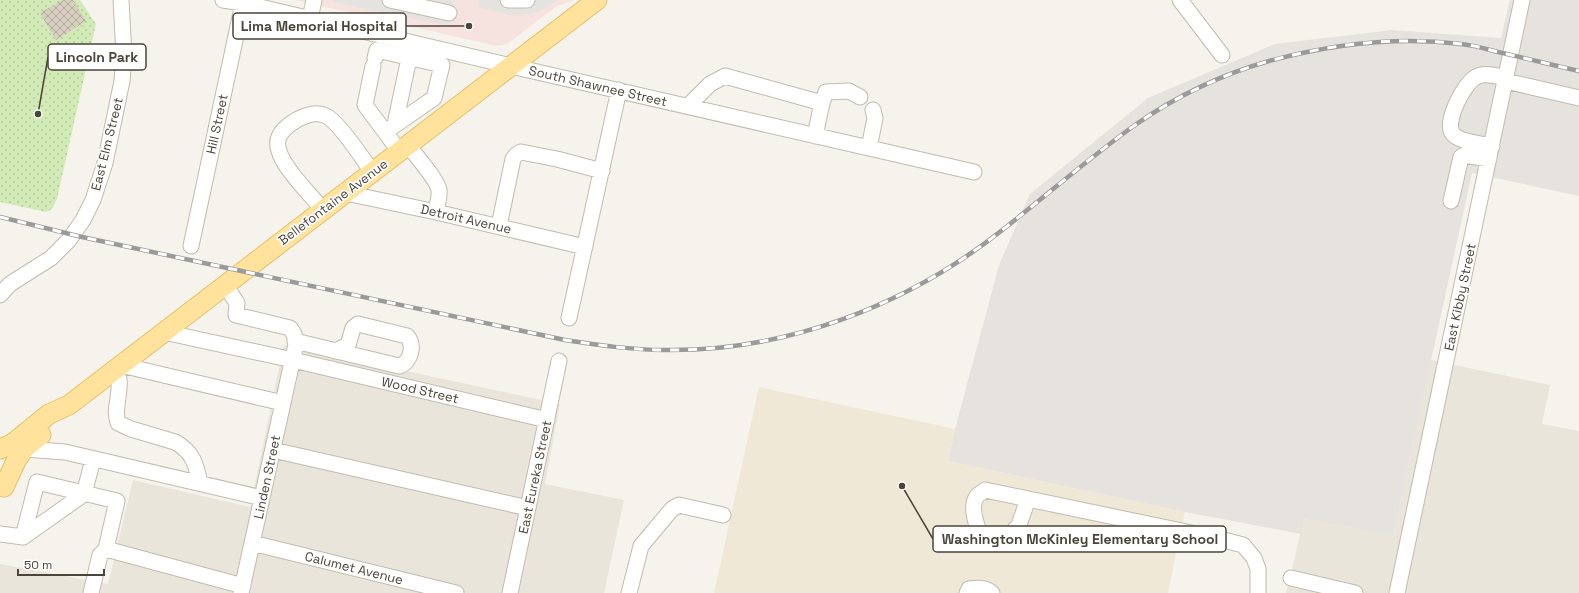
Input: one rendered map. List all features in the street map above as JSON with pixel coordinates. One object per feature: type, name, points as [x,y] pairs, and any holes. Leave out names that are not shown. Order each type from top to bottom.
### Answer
[{"type":"main road","name":"Bellefontaine Avenue","points":[[0,449],[12,444],[49,414],[69,405],[597,0]]},
{"type":"main road","name":"Bellefontaine Avenue","points":[[2,491],[16,461],[24,449],[56,422],[69,405]]},
{"type":"main road","points":[[0,459],[4,467],[6,477],[2,491]]},
{"type":"street","name":"East Elm Street","points":[[0,295],[10,284],[52,258],[69,240],[83,220],[93,200],[105,163],[122,81],[124,56],[121,0]]},
{"type":"street","name":"South Shawnee Street","points":[[223,0],[244,3],[974,172]]},
{"type":"street","points":[[310,19],[314,0]]},
{"type":"street","points":[[390,0],[449,13]]},
{"type":"street","points":[[508,0],[527,0]]},
{"type":"street","points":[[1180,0],[1222,55]]},
{"type":"street","name":"East Kibby Street","points":[[1397,593],[1522,0]]},
{"type":"street","name":"Hill Street","points":[[191,246],[244,3]]},
{"type":"street","points":[[390,128],[402,56],[413,42]]},
{"type":"street","points":[[390,128],[434,98],[442,65],[377,50],[365,105],[390,128],[404,148],[436,182],[439,190],[436,212]]},
{"type":"street","points":[[1491,152],[1458,138],[1451,133],[1450,127],[1457,100],[1470,81],[1478,76],[1486,74],[1579,98]]},
{"type":"street","points":[[688,106],[710,84],[725,76],[822,103]]},
{"type":"street","points":[[569,318],[619,90]]},
{"type":"street","points":[[816,136],[822,103],[826,92],[849,91],[860,97]]},
{"type":"street","points":[[869,148],[875,118],[873,110]]},
{"type":"street","points":[[323,210],[289,170],[278,150],[278,138],[280,132],[294,121],[312,114],[326,116],[357,150],[372,172]]},
{"type":"street","points":[[499,226],[513,159],[521,152],[557,159],[602,171]]},
{"type":"street","points":[[1451,201],[1460,157],[1464,155],[1491,152]]},
{"type":"street","name":"Detroit Avenue","points":[[346,193],[499,226],[585,247]]},
{"type":"street","points":[[225,285],[238,303],[236,314],[290,328],[294,334],[295,341],[334,351],[399,366],[404,364],[408,359],[412,345],[407,336],[358,324],[353,328],[348,345],[334,351]]},
{"type":"street","name":"Wood Street","points":[[164,332],[293,360],[546,420]]},
{"type":"street","name":"Linden Street","points":[[242,590],[293,360],[295,341]]},
{"type":"street","name":"East Eureka Street","points":[[510,593],[559,361]]},
{"type":"street","points":[[200,483],[194,459],[181,445],[131,429],[118,423],[116,418],[116,409],[120,394],[120,385],[116,369],[283,403]]},
{"type":"street","points":[[40,436],[65,452]]},
{"type":"street","points":[[24,449],[65,452],[262,498]]},
{"type":"street","points":[[273,450],[528,508]]},
{"type":"street","points":[[0,534],[23,537],[84,494],[93,459]]},
{"type":"street","points":[[23,537],[37,482],[117,501],[106,549],[100,555],[90,593]]},
{"type":"street","points":[[1028,499],[1243,545],[1254,558],[1258,569],[1258,593]]},
{"type":"street","points":[[629,593],[641,546],[672,509],[679,505],[723,515]]},
{"type":"street","name":"Calumet Avenue","points":[[252,543],[402,586],[448,592]]},
{"type":"street","points":[[106,549],[242,590]]},
{"type":"street","points":[[1291,578],[1355,593]]},
{"type":"street","points":[[967,593],[969,589],[980,588],[990,590],[992,593]]},
{"type":"shaded area","points":[[295,0],[574,0],[557,6],[507,44],[497,46]]},
{"type":"shaded area","points":[[333,0],[455,0],[449,26],[333,2]]},
{"type":"shaded area","points":[[479,0],[557,0],[545,9],[534,13],[511,15],[478,7]]},
{"type":"shaded area","points":[[1510,0],[1579,0],[1579,196],[1472,173],[1393,535],[1304,519],[1301,534],[1185,512],[948,461],[955,429],[999,265],[1030,194],[1148,98],[1275,44],[1392,30],[1501,38]]},
{"type":"shaded area","points":[[284,345],[560,404],[545,484],[624,500],[604,593],[0,593],[0,564],[108,584],[133,480],[250,507]]},
{"type":"shaded area","points":[[1431,360],[1550,385],[1542,424],[1579,431],[1579,593],[1286,593],[1304,519],[1393,535]]},
{"type":"shaded area","points":[[759,387],[955,429],[948,461],[1185,512],[1168,593],[714,593]]},
{"type":"green space","points":[[0,0],[80,0],[96,24],[57,199],[52,209],[46,212],[0,202]]},
{"type":"building","points":[[62,0],[73,0],[86,21],[56,40],[40,13]]},
{"type":"railway","points":[[0,217],[82,237],[565,340],[639,349],[709,349],[754,343],[799,333],[842,319],[885,302],[925,282],[964,258],[1001,231],[1101,151],[1150,115],[1200,87],[1252,66],[1293,55],[1340,46],[1388,41],[1412,41],[1470,45],[1579,71]]},
{"type":"place","name":"Lima Memorial Hospital","points":[[469,26]]},
{"type":"place","name":"Lincoln Park","points":[[38,114]]},
{"type":"place","name":"Washington McKinley Elementary School","points":[[902,486]]}]
